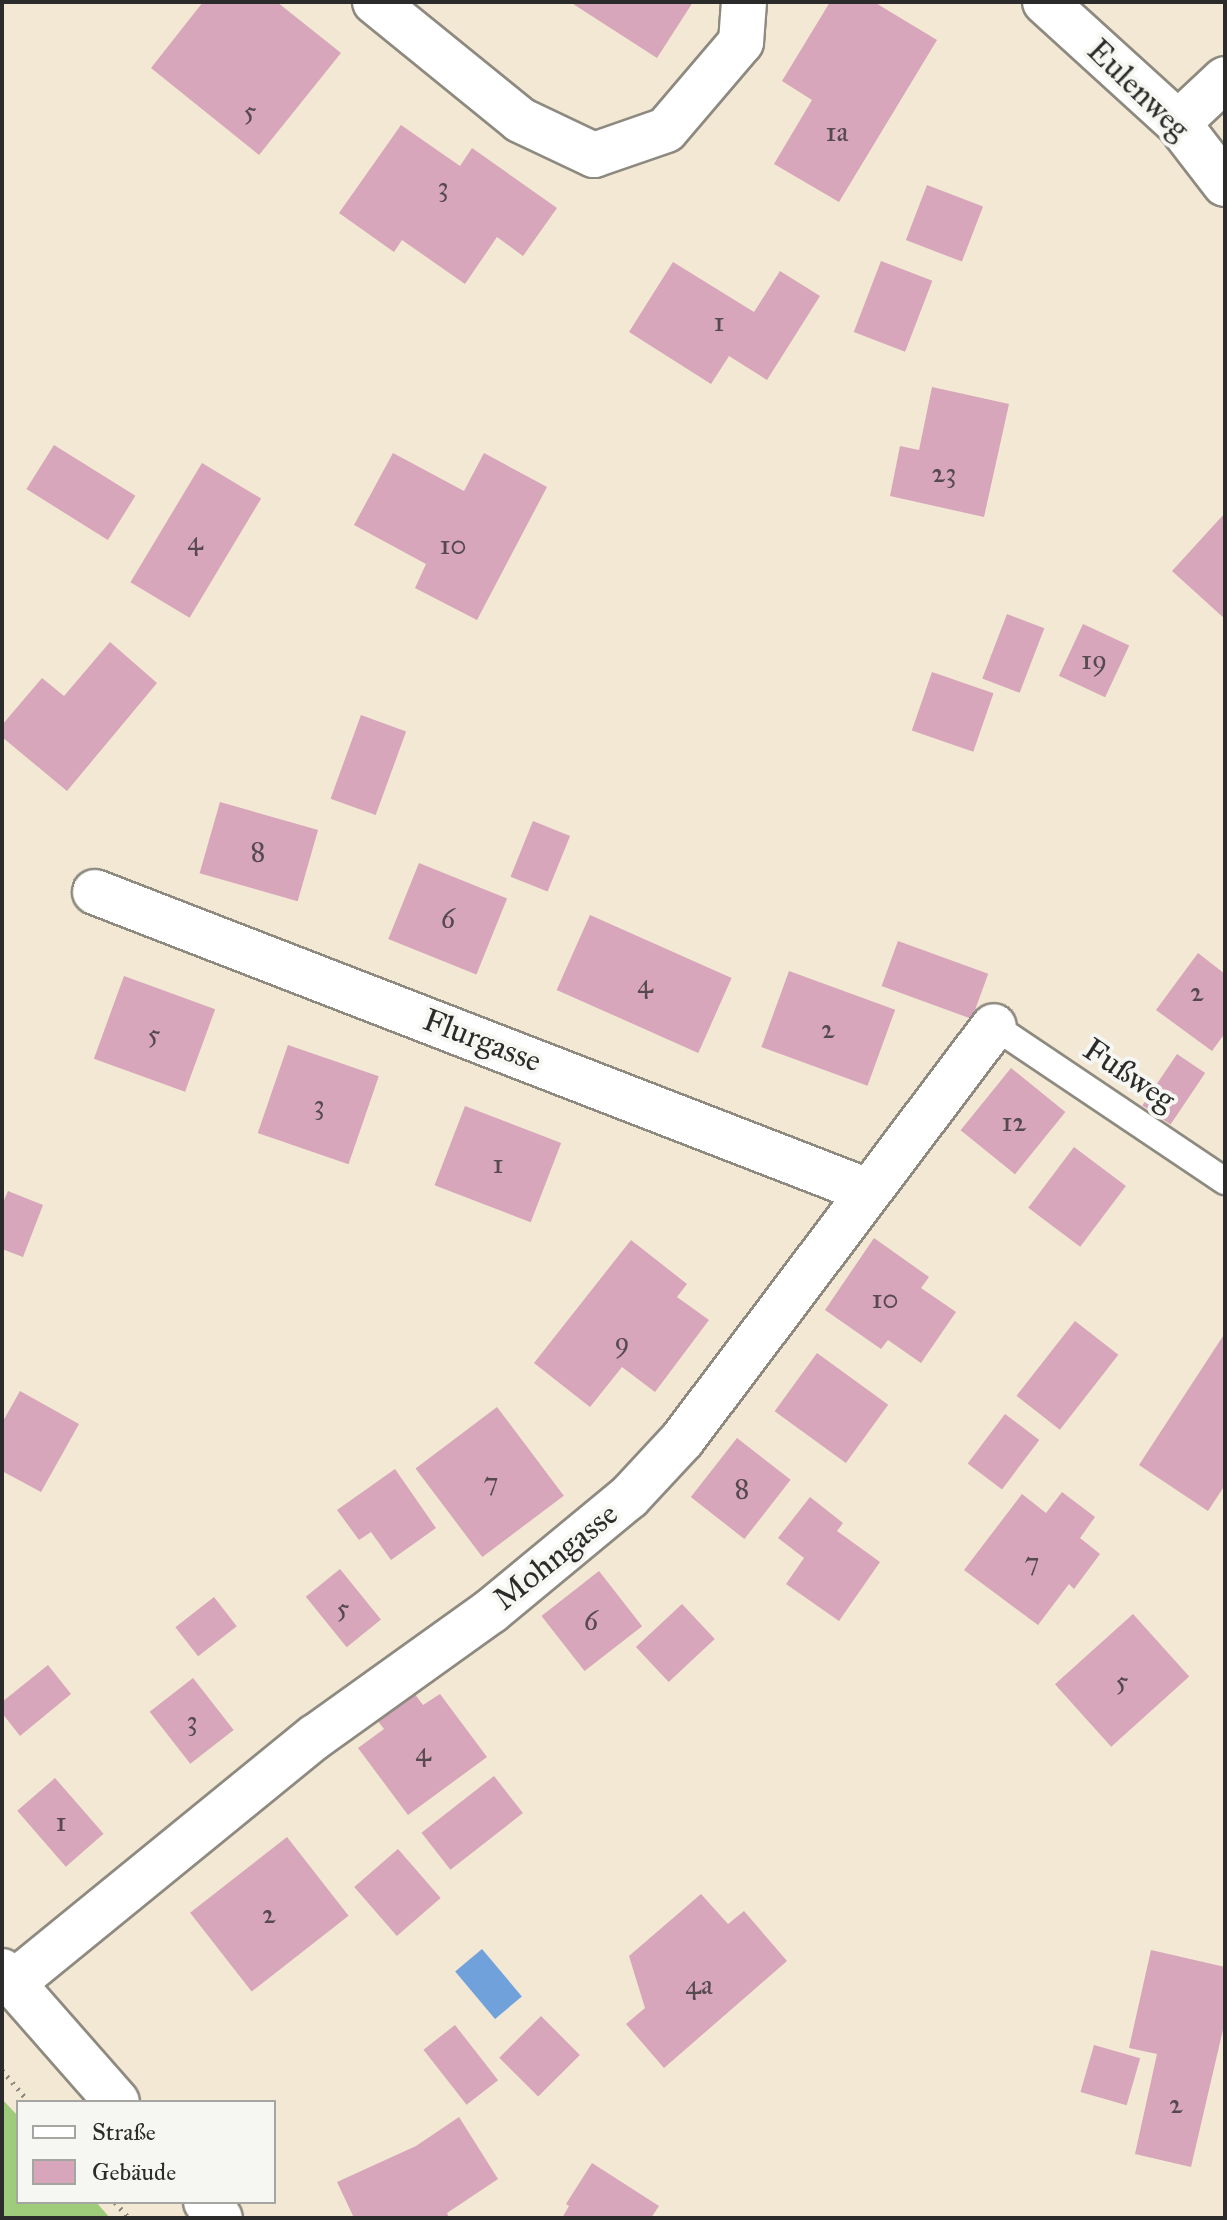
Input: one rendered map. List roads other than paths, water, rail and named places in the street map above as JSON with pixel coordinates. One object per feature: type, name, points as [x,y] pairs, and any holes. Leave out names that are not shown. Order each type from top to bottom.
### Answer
[{"type":"street","points":[[375,2],[520,120],[594,155],[666,130],[741,42],[744,2]]},
{"type":"street","name":"Eulenweg","points":[[1045,2],[1178,123],[1225,184]]},
{"type":"street","points":[[1178,123],[1225,79]]},
{"type":"street","name":"Flurgasse","points":[[95,892],[868,1191]]},
{"type":"street","name":"Mohngasse","points":[[8,1977],[315,1737],[491,1611],[629,1497],[682,1440],[994,1026]]},
{"type":"street","points":[[8,1977],[115,2100]]},
{"type":"lane","name":"Fußweg","points":[[994,1026],[1225,1181]]},
{"type":"water","points":[[482,1949],[522,1996],[495,2019],[455,1971]]}]
